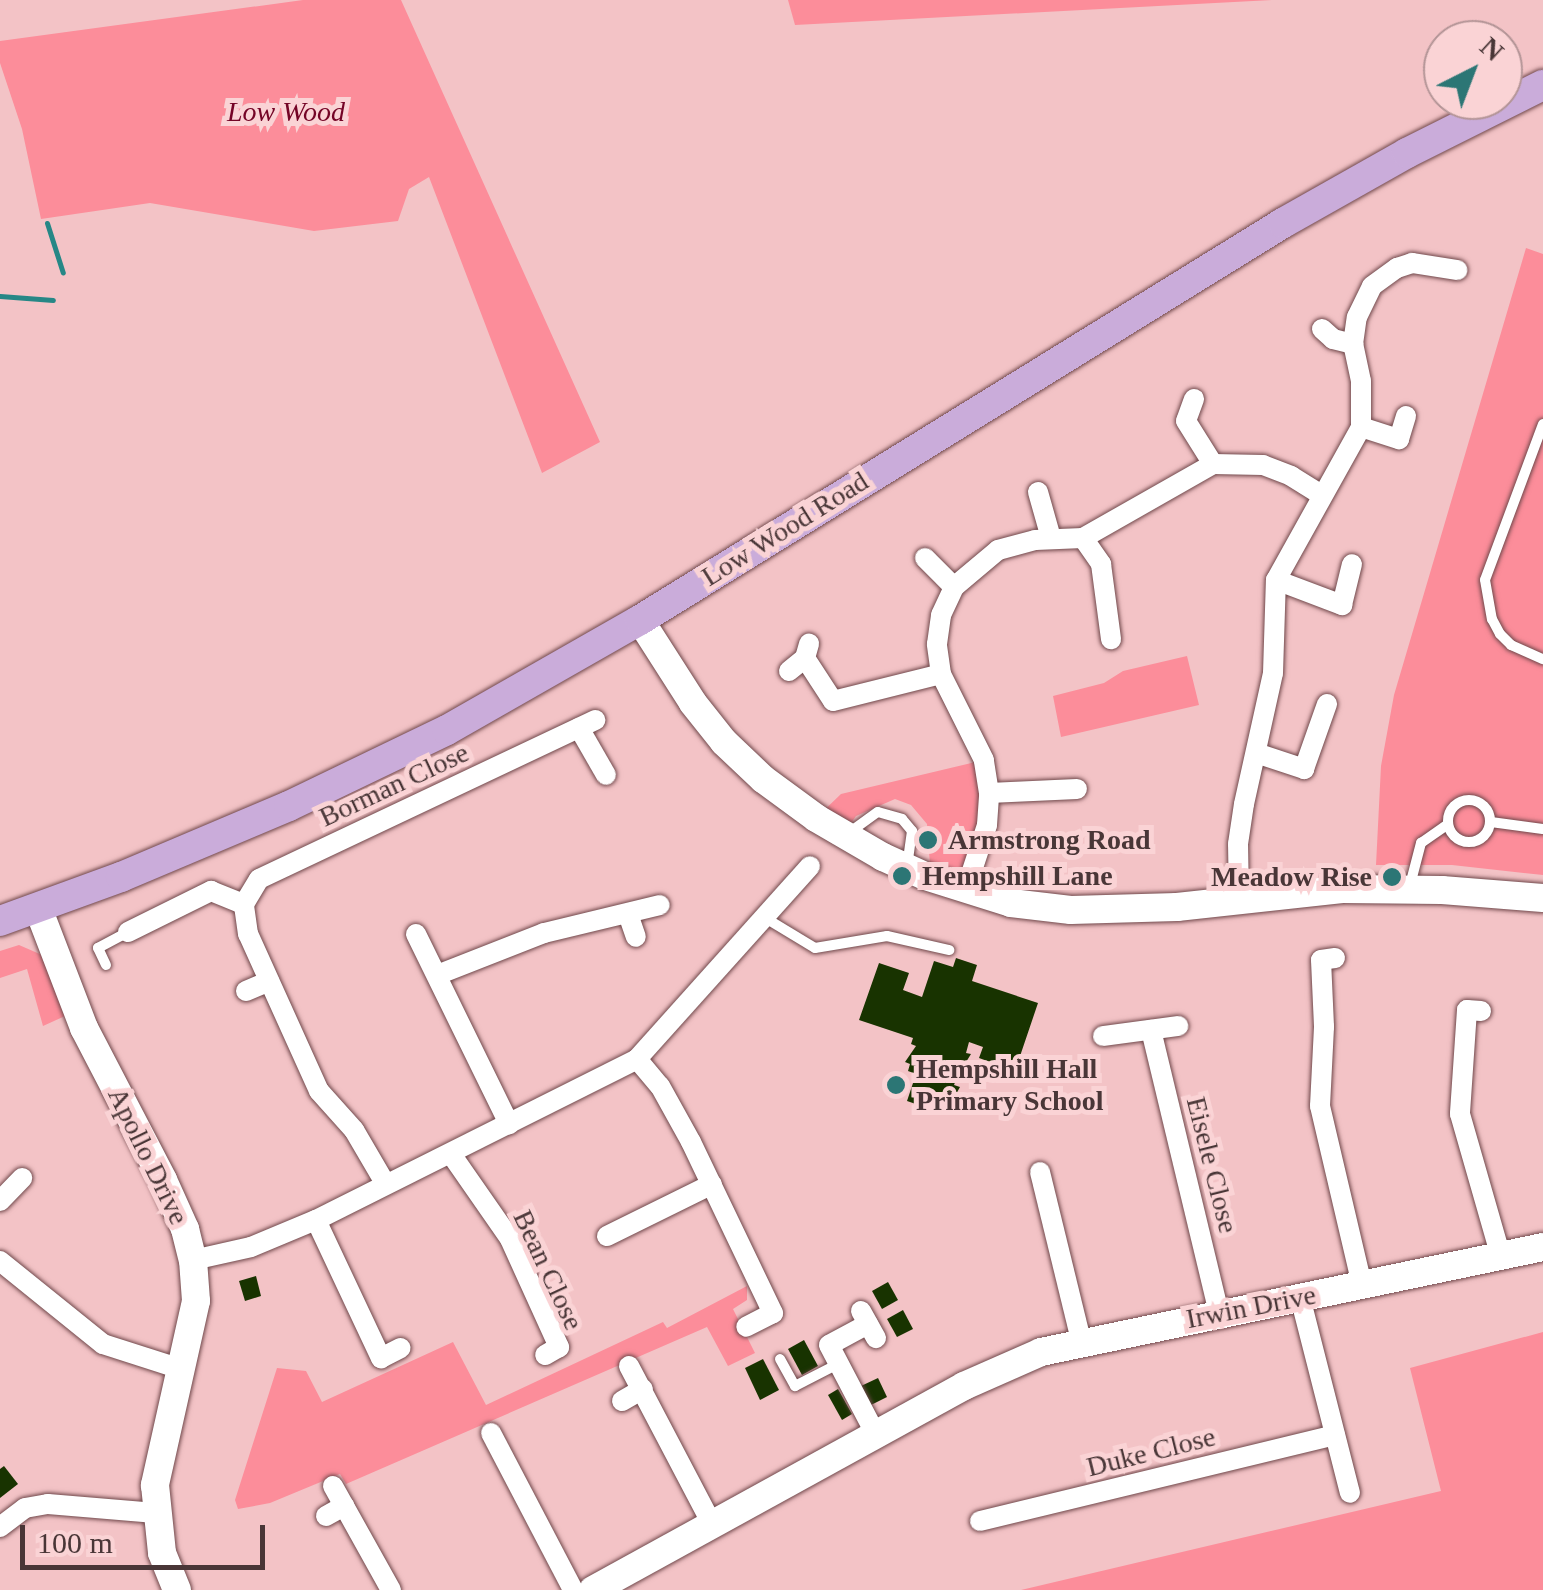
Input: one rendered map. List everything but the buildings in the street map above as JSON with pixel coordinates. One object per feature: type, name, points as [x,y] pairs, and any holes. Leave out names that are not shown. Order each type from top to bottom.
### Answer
[{"type":"main road","name":"Low Wood Road","points":[[0,921],[289,806],[412,747],[640,620],[1037,371],[1283,223],[1407,153],[1543,85]]},
{"type":"street","points":[[1239,900],[1238,844],[1273,673],[1276,580],[1361,427],[1361,381],[1354,344],[1357,317],[1372,286],[1397,268],[1455,260]]},
{"type":"street","points":[[1322,329],[1333,339],[1354,344]]},
{"type":"street","points":[[1194,399],[1186,420],[1213,464]]},
{"type":"street","points":[[1361,427],[1399,439],[1406,416]]},
{"type":"street","points":[[966,889],[987,825],[989,792],[984,760],[942,674],[937,644],[941,615],[954,587],[973,567],[998,550],[1051,538],[1083,538],[1213,464],[1262,465],[1292,476],[1322,496]]},
{"type":"street","points":[[1038,492],[1051,538]]},
{"type":"street","points":[[1083,538],[1101,564],[1111,639]]},
{"type":"street","points":[[925,558],[954,587]]},
{"type":"street","points":[[1276,580],[1342,604],[1352,564]]},
{"type":"street","points":[[640,620],[724,742],[763,779],[846,836],[906,868],[1011,903],[1071,910],[1239,900],[1342,889],[1543,898]]},
{"type":"street","points":[[801,658],[833,701],[942,674]]},
{"type":"street","points":[[1256,752],[1304,770],[1327,704]]},
{"type":"street","name":"Borman Close","points":[[244,904],[259,879],[587,724],[606,774]]},
{"type":"street","points":[[989,792],[1069,789],[1060,814]]},
{"type":"street","points":[[193,1260],[251,1246],[316,1220],[637,1059],[810,866]]},
{"type":"street","points":[[128,932],[212,890],[244,904],[248,934],[319,1091],[354,1130],[386,1183]]},
{"type":"street","points":[[437,976],[544,932],[660,905]]},
{"type":"street","name":"Apollo Drive","points":[[38,908],[84,1028],[163,1180],[185,1230],[193,1260],[196,1301],[158,1458],[156,1513],[162,1553],[177,1590]]},
{"type":"street","points":[[628,914],[636,937]]},
{"type":"street","points":[[416,934],[509,1124]]},
{"type":"street","points":[[1334,958],[1320,960],[1324,1028],[1320,1106],[1362,1285]]},
{"type":"street","points":[[246,991],[269,982]]},
{"type":"street","points":[[1481,1011],[1467,1010],[1460,1114],[1500,1257]]},
{"type":"street","points":[[1103,1036],[1178,1026]]},
{"type":"street","name":"Eisele Close","points":[[1152,1030],[1219,1313]]},
{"type":"street","points":[[637,1059],[660,1086],[773,1313],[746,1327]]},
{"type":"street","name":"Bean Close","points":[[450,1154],[510,1239],[559,1347],[544,1355]]},
{"type":"street","points":[[0,1201],[22,1178]]},
{"type":"street","points":[[1037,1182],[1081,1340]]},
{"type":"street","points":[[607,1236],[712,1184]]},
{"type":"street","points":[[316,1220],[381,1358],[401,1348]]},
{"type":"street","name":"Irwin Drive","points":[[876,1435],[964,1386],[1081,1340],[1543,1247]]},
{"type":"street","points":[[0,1261],[103,1344],[181,1369]]},
{"type":"street","points":[[1300,1296],[1350,1493]]},
{"type":"street","points":[[593,1590],[876,1435],[829,1345],[868,1324]]},
{"type":"street","points":[[629,1366],[712,1524]]},
{"type":"street","points":[[622,1401],[642,1389]]},
{"type":"street","points":[[491,1433],[493,1458],[573,1590]]},
{"type":"street","name":"Duke Close","points":[[980,1521],[1335,1436]]},
{"type":"street","points":[[333,1486],[335,1511],[390,1590]]},
{"type":"street","points":[[0,1527],[25,1508],[48,1504],[156,1513]]},
{"type":"lane","points":[[1543,424],[1485,580],[1492,619],[1500,634],[1511,645],[1543,660]]},
{"type":"lane","points":[[1409,890],[1421,843],[1448,824],[1453,806],[1470,799],[1487,808],[1491,822],[1485,836],[1468,842],[1453,835],[1448,824]]},
{"type":"lane","points":[[846,836],[869,817],[889,812],[909,824],[912,831],[906,868]]},
{"type":"lane","points":[[1491,822],[1543,829]]},
{"type":"lane","points":[[766,919],[814,948],[887,936],[950,950]]},
{"type":"lane","points":[[106,964],[98,948],[128,932]]},
{"type":"lane","points":[[780,1359],[795,1386],[839,1363]]},
{"type":"green space","name":"Low Wood","points":[[303,0],[401,0],[600,442],[542,473],[429,177],[409,189],[398,221],[314,231],[150,203],[41,219],[22,129],[0,63],[0,41]]},
{"type":"green space","points":[[788,0],[1272,0],[795,25]]},
{"type":"green space","points":[[1526,248],[1543,254],[1543,875],[1452,865],[1376,865],[1381,766],[1394,695]]},
{"type":"green space","points":[[1187,656],[1199,705],[1061,737],[1053,696],[1104,683],[1123,671]]},
{"type":"green space","points":[[984,760],[989,793],[968,870],[930,865],[927,824],[911,805],[895,799],[856,816],[845,831],[816,818],[841,794]]},
{"type":"green space","points":[[19,945],[42,955],[65,1016],[43,1026],[27,969],[0,978],[0,951]]},
{"type":"green space","points":[[747,1286],[747,1300],[733,1309],[755,1353],[728,1366],[707,1327],[346,1484],[340,1474],[270,1503],[238,1509],[235,1500],[277,1368],[306,1371],[322,1402],[453,1342],[486,1405],[663,1322],[667,1328]]},
{"type":"green space","points":[[1543,1332],[1543,1590],[1021,1590],[1441,1491],[1410,1368]]},
{"type":"waterway","points":[[47,223],[63,273]]},
{"type":"waterway","points":[[0,296],[53,300]]},
{"type":"place","name":"Armstrong Road","points":[[928,840]]},
{"type":"place","name":"Hempshill Lane","points":[[902,876]]},
{"type":"place","name":"Meadow Rise","points":[[1392,877]]},
{"type":"place","name":"Hempshill Hall Primary School","points":[[896,1085]]}]
